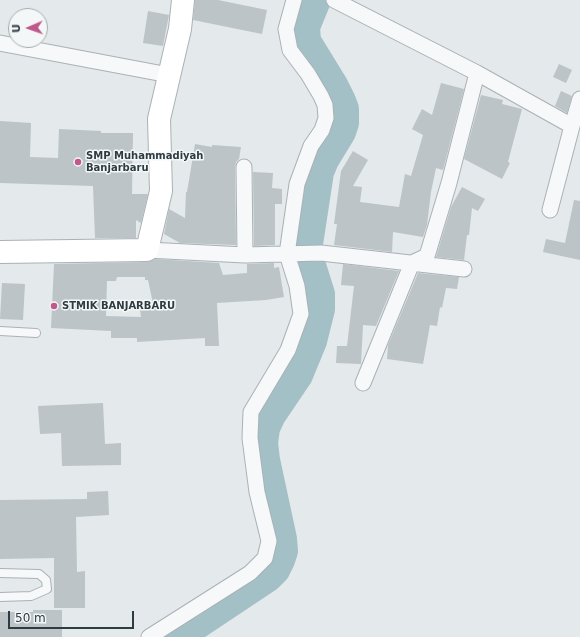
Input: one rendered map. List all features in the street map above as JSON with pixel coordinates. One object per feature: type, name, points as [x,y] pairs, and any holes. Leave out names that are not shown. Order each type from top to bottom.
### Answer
[{"type":"street","points":[[147,250],[161,191],[159,119],[180,29],[183,0]]},
{"type":"street","points":[[150,637],[250,573],[265,558],[269,542],[257,492],[250,438],[251,412],[288,350],[301,314],[297,286],[289,254],[297,184],[311,146],[322,130],[326,118],[325,105],[321,96],[308,74],[290,50],[286,29],[294,0]]},
{"type":"street","points":[[334,0],[477,73],[572,126]]},
{"type":"street","points":[[0,43],[169,75]]},
{"type":"street","points":[[363,383],[412,263],[427,256],[449,183],[477,73]]},
{"type":"street","points":[[550,210],[580,99]]},
{"type":"street","points":[[244,167],[245,255]]},
{"type":"street","points":[[0,252],[147,250],[245,255],[321,253],[464,269]]},
{"type":"lane","points":[[0,331],[36,332]]},
{"type":"lane","points":[[0,573],[39,574],[46,580],[47,589],[31,596],[0,597]]},
{"type":"building","points":[[195,0],[218,0],[267,10],[262,34],[193,20]]},
{"type":"building","points":[[148,11],[169,15],[163,46],[143,43]]},
{"type":"building","points":[[559,64],[572,70],[566,83],[553,77]]},
{"type":"building","points":[[441,83],[464,89],[443,170],[436,168],[427,225],[423,237],[393,232],[392,252],[334,245],[337,224],[334,224],[341,171],[353,151],[368,160],[353,186],[362,187],[360,202],[399,207],[405,174],[411,176],[423,135],[412,129],[422,109],[432,115]]},
{"type":"building","points":[[561,91],[572,96],[567,113],[555,106]]},
{"type":"building","points":[[481,95],[503,100],[502,104],[522,109],[508,162],[510,163],[502,179],[464,159]]},
{"type":"building","name":"SMP Muhammadiyah Banjarbaru","points":[[0,121],[31,123],[30,157],[58,158],[59,129],[101,131],[101,133],[133,133],[132,194],[148,194],[141,223],[136,220],[136,238],[95,238],[93,186],[0,183]]},
{"type":"building","points":[[195,144],[212,147],[212,145],[241,147],[239,159],[236,162],[235,167],[236,245],[180,243],[164,234],[169,209],[185,218],[186,192]]},
{"type":"building","points":[[253,172],[273,173],[272,188],[282,189],[282,204],[275,204],[275,245],[254,246]]},
{"type":"building","points":[[462,187],[485,199],[478,211],[472,208],[464,260],[436,257],[451,207]]},
{"type":"building","points":[[574,200],[580,201],[580,260],[543,252],[546,239],[565,243]]},
{"type":"building","points":[[155,259],[219,263],[223,275],[247,273],[247,264],[274,263],[274,268],[279,267],[284,297],[266,300],[217,303],[219,346],[205,346],[205,338],[137,342],[137,338],[111,338],[111,331],[51,328],[54,264],[147,262]],"holes":[[[117,277],[145,277],[145,280],[148,280],[154,308],[140,309],[141,317],[106,316],[107,281],[116,281]]]},
{"type":"building","points":[[343,264],[399,271],[376,326],[363,325],[361,364],[336,363],[337,346],[347,346],[354,286],[341,285]]},
{"type":"building","points":[[418,273],[459,277],[457,289],[446,288],[442,308],[440,307],[437,326],[430,325],[423,364],[387,359],[388,345]]},
{"type":"building","points":[[2,283],[25,284],[23,320],[0,319]]},
{"type":"building","points":[[103,403],[105,444],[121,443],[121,465],[62,466],[61,433],[40,434],[38,406]]},
{"type":"building","points":[[108,491],[109,515],[76,517],[77,572],[85,571],[85,608],[54,608],[54,558],[0,559],[0,500],[87,499],[87,492]]},
{"type":"building","points":[[33,610],[62,610],[62,637],[0,637],[0,612],[33,612]]},
{"type":"waterway","points":[[178,637],[268,577],[275,570],[283,551],[282,539],[265,460],[263,443],[265,428],[271,415],[298,375],[312,341],[320,309],[320,294],[308,256],[308,244],[319,172],[324,160],[341,132],[344,123],[344,109],[341,101],[306,41],[305,27],[316,0]]},
{"type":"place","name":"SMP Muhammadiyah Banjarbaru","points":[[78,162]]},
{"type":"place","name":"STMIK BANJARBARU","points":[[54,306]]}]
